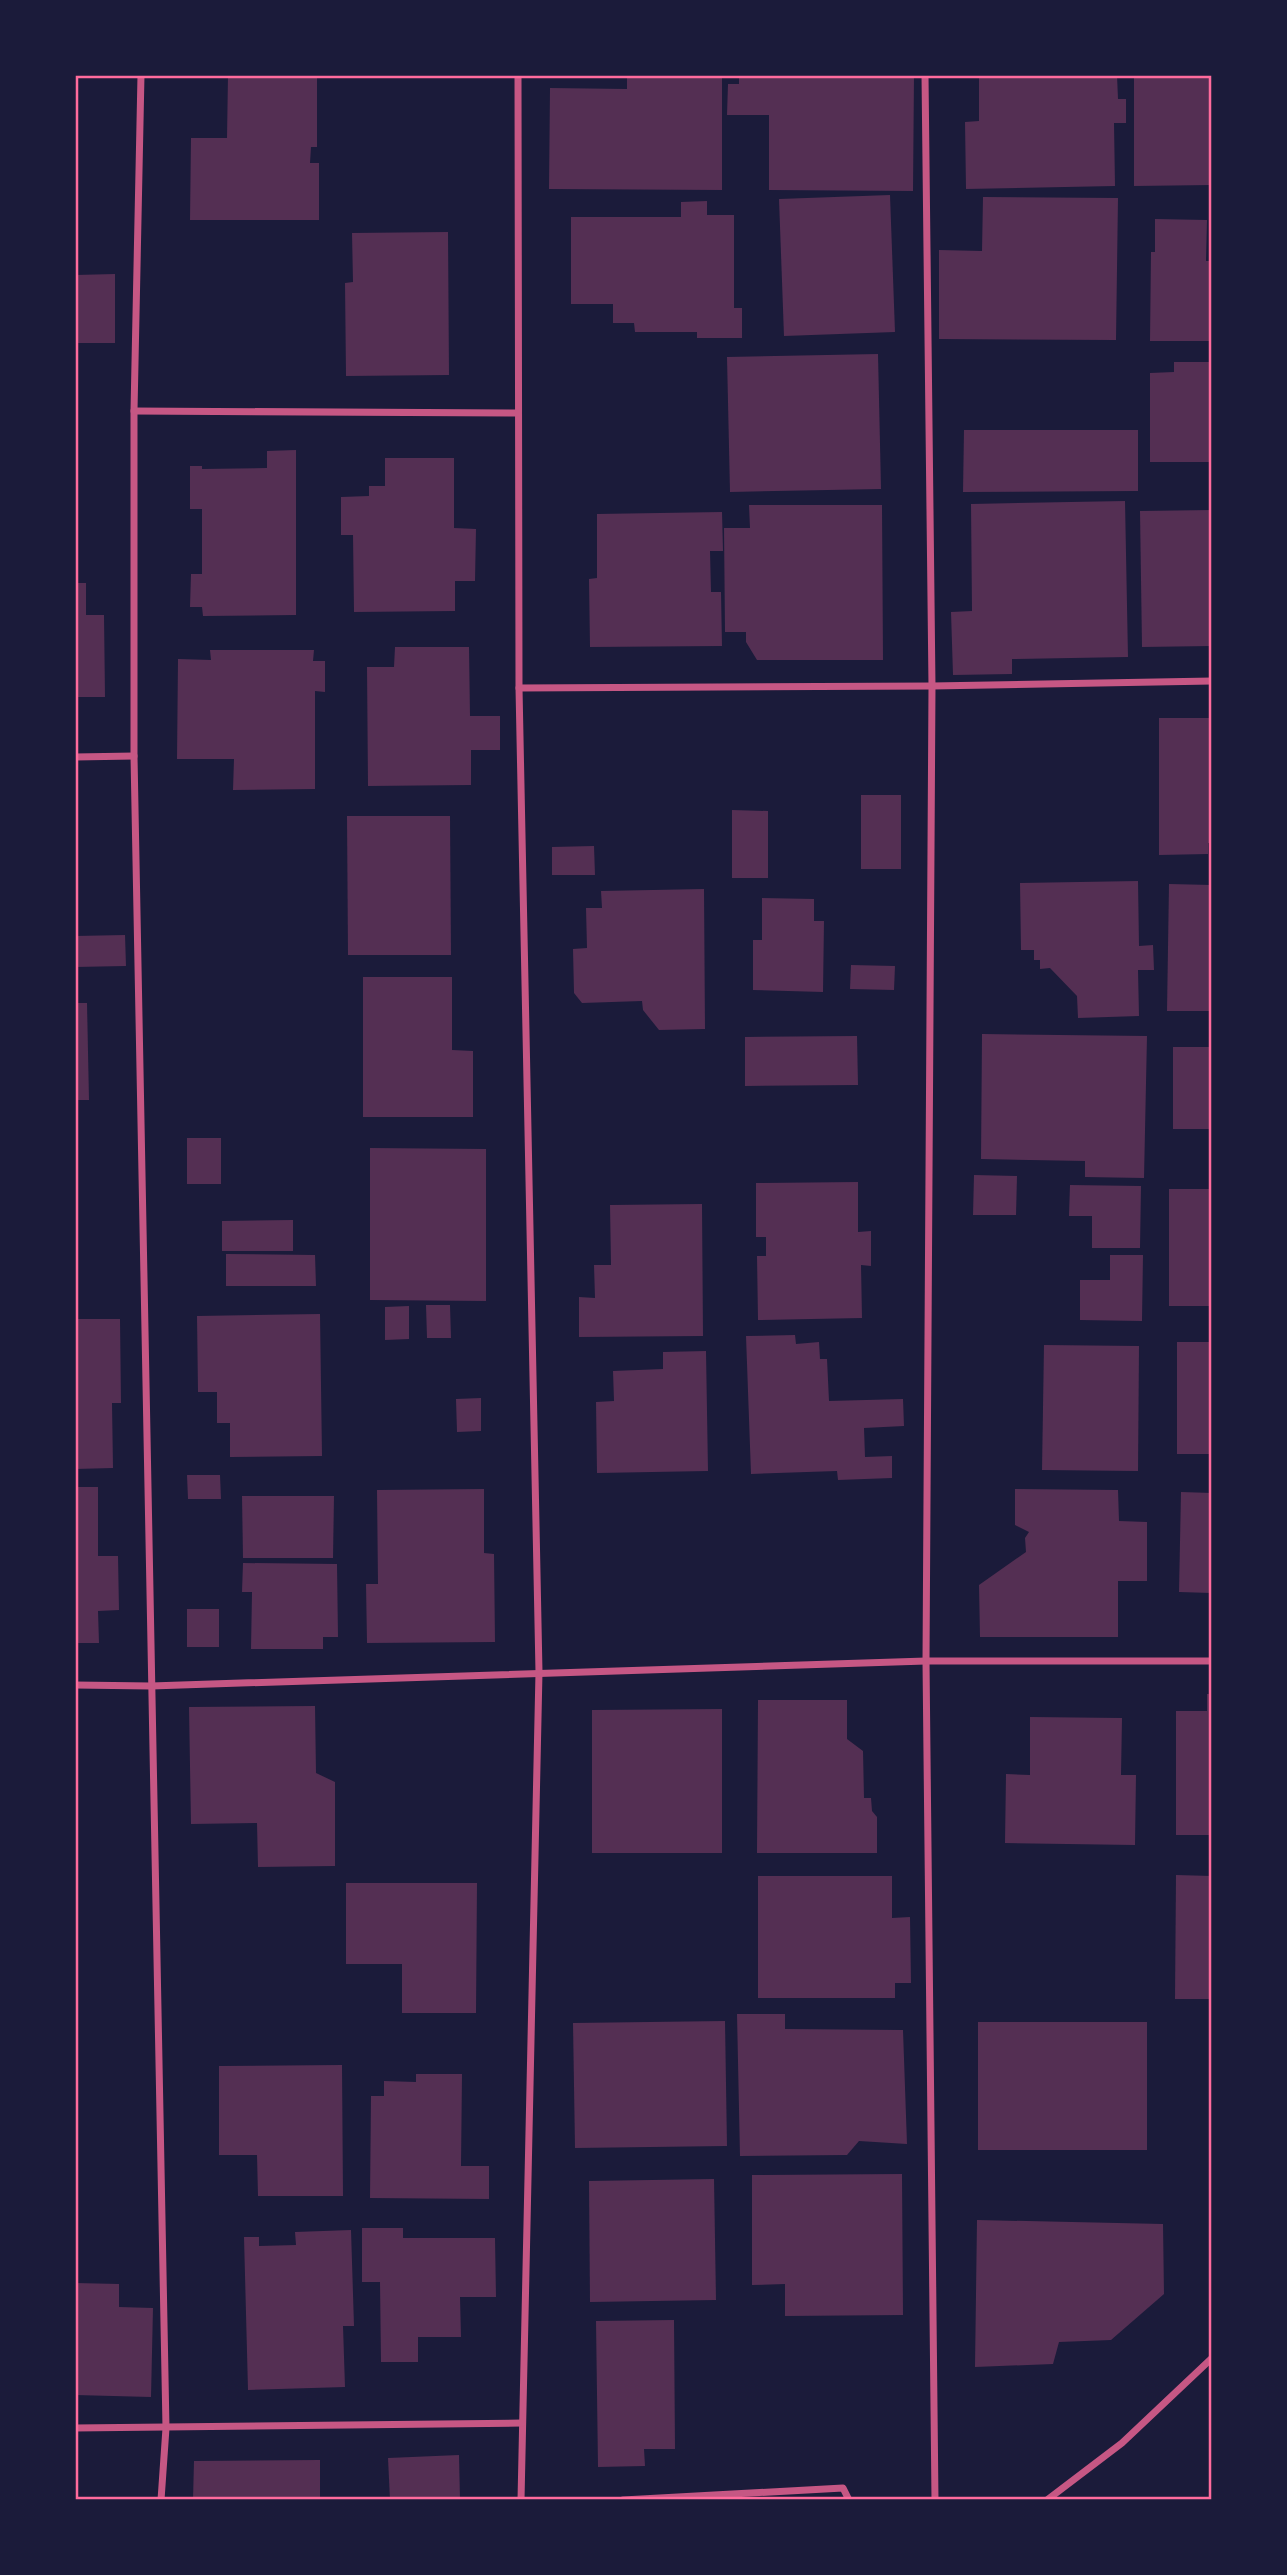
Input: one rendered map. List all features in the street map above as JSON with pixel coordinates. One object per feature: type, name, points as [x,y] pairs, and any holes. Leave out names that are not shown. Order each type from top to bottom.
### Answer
[{"type":"street","points":[[141,75],[134,411],[134,756],[166,2428],[161,2500]]},
{"type":"street","points":[[518,75],[519,688],[539,1672],[522,2500]]},
{"type":"street","points":[[925,75],[932,686],[926,1661],[935,2500]]},
{"type":"street","points":[[134,411],[518,413]]},
{"type":"street","points":[[519,688],[932,686],[1212,681]]},
{"type":"street","points":[[75,757],[134,756]]},
{"type":"street","points":[[75,1685],[151,1686],[926,1661],[1212,1661]]},
{"type":"street","points":[[1047,2500],[1122,2443],[1212,2358]]},
{"type":"street","points":[[75,2428],[522,2423]]},
{"type":"street","points":[[623,2500],[843,2488],[849,2500]]},
{"type":"building","points":[[228,75],[317,75],[317,147],[311,147],[310,163],[319,163],[319,220],[190,220],[191,138],[227,138]]},
{"type":"building","points":[[627,75],[722,75],[722,190],[549,189],[550,88],[627,89]]},
{"type":"building","points":[[739,75],[914,75],[913,191],[769,190],[769,115],[727,115],[728,84],[739,84]]},
{"type":"building","points":[[979,75],[1117,75],[1118,99],[1126,99],[1126,123],[1114,123],[1115,186],[966,189],[965,122],[979,121]]},
{"type":"building","points":[[1203,75],[1212,75],[1212,185],[1134,186],[1134,78],[1203,78]]},
{"type":"building","points":[[890,195],[895,332],[784,336],[779,199]]},
{"type":"building","points":[[983,197],[1118,198],[1116,340],[939,339],[939,250],[982,251]]},
{"type":"building","points":[[707,201],[707,215],[734,215],[734,308],[742,308],[742,338],[697,338],[697,332],[635,332],[634,323],[613,323],[613,304],[571,304],[571,217],[681,217],[681,202]]},
{"type":"building","points":[[1155,219],[1207,220],[1206,261],[1212,261],[1212,341],[1150,341],[1151,252],[1155,252]]},
{"type":"building","points":[[448,232],[449,375],[346,376],[345,283],[353,282],[352,233]]},
{"type":"building","points":[[115,274],[115,343],[75,343],[75,275]]},
{"type":"building","points":[[878,354],[881,489],[730,492],[727,357]]},
{"type":"building","points":[[1174,362],[1212,362],[1212,462],[1150,462],[1150,373],[1174,372]]},
{"type":"building","points":[[964,430],[1138,430],[1138,491],[963,492]]},
{"type":"building","points":[[296,450],[296,615],[203,616],[202,607],[190,607],[191,574],[202,574],[202,509],[190,509],[190,466],[202,466],[202,469],[267,468],[267,451]]},
{"type":"building","points":[[385,458],[454,458],[454,528],[476,529],[475,581],[455,581],[455,611],[354,612],[353,535],[341,535],[341,497],[369,496],[369,486],[385,486]]},
{"type":"building","points":[[1125,501],[1128,657],[1012,659],[1012,674],[953,675],[951,612],[972,611],[971,504]]},
{"type":"building","points":[[749,505],[882,505],[883,660],[757,660],[746,642],[746,632],[725,632],[724,528],[750,528]]},
{"type":"building","points":[[1212,510],[1212,646],[1142,647],[1140,511]]},
{"type":"building","points":[[722,512],[723,551],[710,551],[711,592],[721,592],[722,646],[590,647],[589,579],[597,578],[597,514]]},
{"type":"building","points":[[75,583],[86,583],[86,615],[104,615],[105,697],[75,697]]},
{"type":"building","points":[[395,647],[469,647],[470,716],[500,716],[500,750],[471,750],[471,785],[368,786],[367,667],[394,667]]},
{"type":"building","points":[[210,650],[314,650],[313,661],[325,661],[325,692],[315,691],[315,789],[233,790],[234,759],[177,759],[178,659],[211,660]]},
{"type":"building","points":[[1159,718],[1212,718],[1212,843],[1208,843],[1208,854],[1159,855]]},
{"type":"building","points":[[75,788],[78,788],[78,928],[75,928]]},
{"type":"building","points":[[861,795],[901,795],[901,869],[861,869]]},
{"type":"building","points":[[732,810],[768,811],[768,878],[732,878]]},
{"type":"building","points":[[347,816],[450,816],[451,955],[348,955]]},
{"type":"building","points":[[594,846],[595,875],[552,875],[552,847]]},
{"type":"building","points":[[1138,881],[1139,946],[1153,945],[1154,970],[1138,970],[1139,1016],[1078,1018],[1077,996],[1050,968],[1040,969],[1040,960],[1034,960],[1034,950],[1021,950],[1020,883]]},
{"type":"building","points":[[1169,884],[1212,885],[1212,1011],[1167,1011]]},
{"type":"building","points":[[704,889],[705,1029],[659,1030],[643,1010],[642,1001],[582,1003],[574,993],[573,949],[587,948],[586,908],[602,908],[601,891]]},
{"type":"building","points":[[762,898],[814,899],[814,921],[824,921],[823,992],[753,990],[753,940],[762,940]]},
{"type":"building","points":[[125,935],[126,966],[75,967],[75,936]]},
{"type":"building","points":[[851,965],[895,966],[894,990],[850,989]]},
{"type":"building","points":[[363,977],[452,977],[452,1050],[473,1051],[473,1117],[363,1117]]},
{"type":"building","points":[[75,1003],[87,1003],[89,1100],[75,1100]]},
{"type":"building","points":[[982,1034],[1147,1036],[1144,1178],[1085,1177],[1085,1161],[981,1159]]},
{"type":"building","points":[[857,1036],[858,1085],[745,1086],[745,1037]]},
{"type":"building","points":[[1173,1047],[1212,1047],[1212,1129],[1173,1129]]},
{"type":"building","points":[[187,1138],[221,1138],[221,1184],[187,1184]]},
{"type":"building","points":[[370,1148],[486,1149],[486,1301],[370,1300]]},
{"type":"building","points":[[974,1175],[1017,1176],[1016,1215],[973,1215]]},
{"type":"building","points":[[858,1182],[858,1232],[871,1231],[871,1266],[861,1265],[862,1318],[758,1320],[757,1256],[766,1256],[766,1237],[756,1237],[756,1183]]},
{"type":"building","points":[[1070,1185],[1141,1186],[1140,1248],[1092,1248],[1092,1216],[1069,1216]]},
{"type":"building","points":[[1169,1189],[1212,1189],[1212,1306],[1169,1306]]},
{"type":"building","points":[[702,1204],[703,1336],[579,1337],[579,1297],[595,1298],[594,1265],[611,1265],[610,1205]]},
{"type":"building","points":[[293,1220],[293,1251],[222,1251],[222,1221]]},
{"type":"building","points":[[226,1254],[315,1255],[316,1286],[226,1286]]},
{"type":"building","points":[[1110,1255],[1143,1255],[1142,1321],[1080,1320],[1080,1280],[1110,1280]]},
{"type":"building","points":[[426,1305],[450,1305],[451,1338],[427,1338]]},
{"type":"building","points":[[409,1306],[409,1339],[385,1340],[385,1307]]},
{"type":"building","points":[[320,1314],[322,1456],[230,1457],[230,1423],[217,1423],[217,1392],[198,1392],[197,1316]]},
{"type":"building","points":[[75,1319],[120,1319],[121,1403],[112,1403],[113,1468],[75,1469]]},
{"type":"building","points":[[795,1335],[796,1344],[819,1342],[820,1359],[827,1359],[829,1401],[903,1399],[904,1426],[864,1428],[865,1457],[892,1456],[892,1478],[838,1480],[837,1471],[751,1474],[746,1336]]},
{"type":"building","points":[[1177,1342],[1212,1342],[1212,1454],[1177,1454]]},
{"type":"building","points":[[1044,1345],[1139,1346],[1138,1471],[1042,1470]]},
{"type":"building","points":[[706,1351],[708,1471],[597,1473],[596,1402],[614,1401],[613,1371],[663,1369],[663,1352]]},
{"type":"building","points":[[481,1398],[481,1431],[457,1432],[456,1399]]},
{"type":"building","points":[[187,1475],[220,1475],[221,1499],[188,1499]]},
{"type":"building","points":[[75,1487],[98,1487],[98,1556],[118,1556],[119,1610],[98,1611],[99,1643],[75,1643]]},
{"type":"building","points":[[484,1489],[484,1553],[494,1554],[495,1642],[367,1643],[366,1584],[378,1584],[377,1490]]},
{"type":"building","points":[[1015,1489],[1118,1490],[1119,1521],[1147,1522],[1147,1581],[1118,1581],[1118,1637],[980,1637],[979,1585],[1026,1552],[1025,1538],[1029,1532],[1015,1525]]},
{"type":"building","points":[[1181,1492],[1212,1493],[1211,1593],[1179,1592]]},
{"type":"building","points":[[242,1496],[334,1496],[333,1558],[243,1558]]},
{"type":"building","points":[[243,1563],[337,1564],[338,1637],[323,1637],[323,1649],[251,1649],[252,1592],[242,1592]]},
{"type":"building","points":[[187,1609],[219,1609],[219,1647],[187,1647]]},
{"type":"building","points":[[1207,1694],[1212,1694],[1212,1835],[1176,1835],[1176,1711],[1207,1711]]},
{"type":"building","points":[[758,1700],[847,1700],[847,1739],[863,1751],[864,1798],[871,1798],[872,1811],[877,1817],[877,1853],[757,1853]]},
{"type":"building","points":[[315,1706],[316,1773],[335,1782],[335,1866],[258,1867],[257,1823],[191,1824],[189,1707]]},
{"type":"building","points":[[722,1709],[722,1853],[592,1853],[592,1710]]},
{"type":"building","points":[[1030,1717],[1122,1718],[1121,1775],[1136,1775],[1135,1845],[1005,1843],[1006,1774],[1030,1775]]},
{"type":"building","points":[[1176,1875],[1212,1876],[1212,1999],[1175,1999]]},
{"type":"building","points":[[758,1876],[892,1876],[892,1918],[910,1917],[911,1983],[895,1983],[895,1998],[758,1998]]},
{"type":"building","points":[[346,1883],[477,1883],[476,2013],[402,2013],[402,1964],[346,1964]]},
{"type":"building","points":[[737,2014],[785,2014],[785,2029],[903,2030],[907,2144],[859,2141],[847,2155],[740,2156]]},
{"type":"building","points":[[725,2021],[727,2146],[575,2148],[573,2023]]},
{"type":"building","points":[[978,2022],[1147,2022],[1147,2150],[978,2150]]},
{"type":"building","points":[[342,2065],[343,2196],[258,2196],[257,2155],[219,2155],[219,2066]]},
{"type":"building","points":[[416,2074],[462,2074],[461,2166],[489,2166],[489,2199],[370,2198],[371,2096],[384,2096],[384,2081],[416,2082]]},
{"type":"building","points":[[902,2174],[903,2315],[785,2316],[785,2284],[752,2285],[752,2175]]},
{"type":"building","points":[[714,2179],[716,2300],[590,2302],[589,2181]]},
{"type":"building","points":[[977,2220],[1163,2224],[1164,2294],[1111,2340],[1059,2342],[1053,2364],[975,2367]]},
{"type":"building","points":[[362,2228],[403,2228],[403,2238],[495,2238],[496,2297],[460,2297],[461,2337],[418,2337],[418,2362],[381,2362],[380,2282],[362,2282]]},
{"type":"building","points":[[351,2230],[354,2326],[343,2326],[345,2387],[248,2390],[244,2237],[259,2237],[259,2246],[296,2245],[295,2232]]},
{"type":"building","points":[[75,2283],[119,2284],[119,2307],[153,2308],[151,2397],[75,2395]]},
{"type":"building","points":[[674,2320],[675,2449],[644,2449],[645,2466],[598,2467],[596,2321]]},
{"type":"building","points":[[459,2455],[460,2500],[390,2500],[388,2458]]},
{"type":"building","points":[[320,2460],[320,2500],[193,2500],[194,2461]]}]
